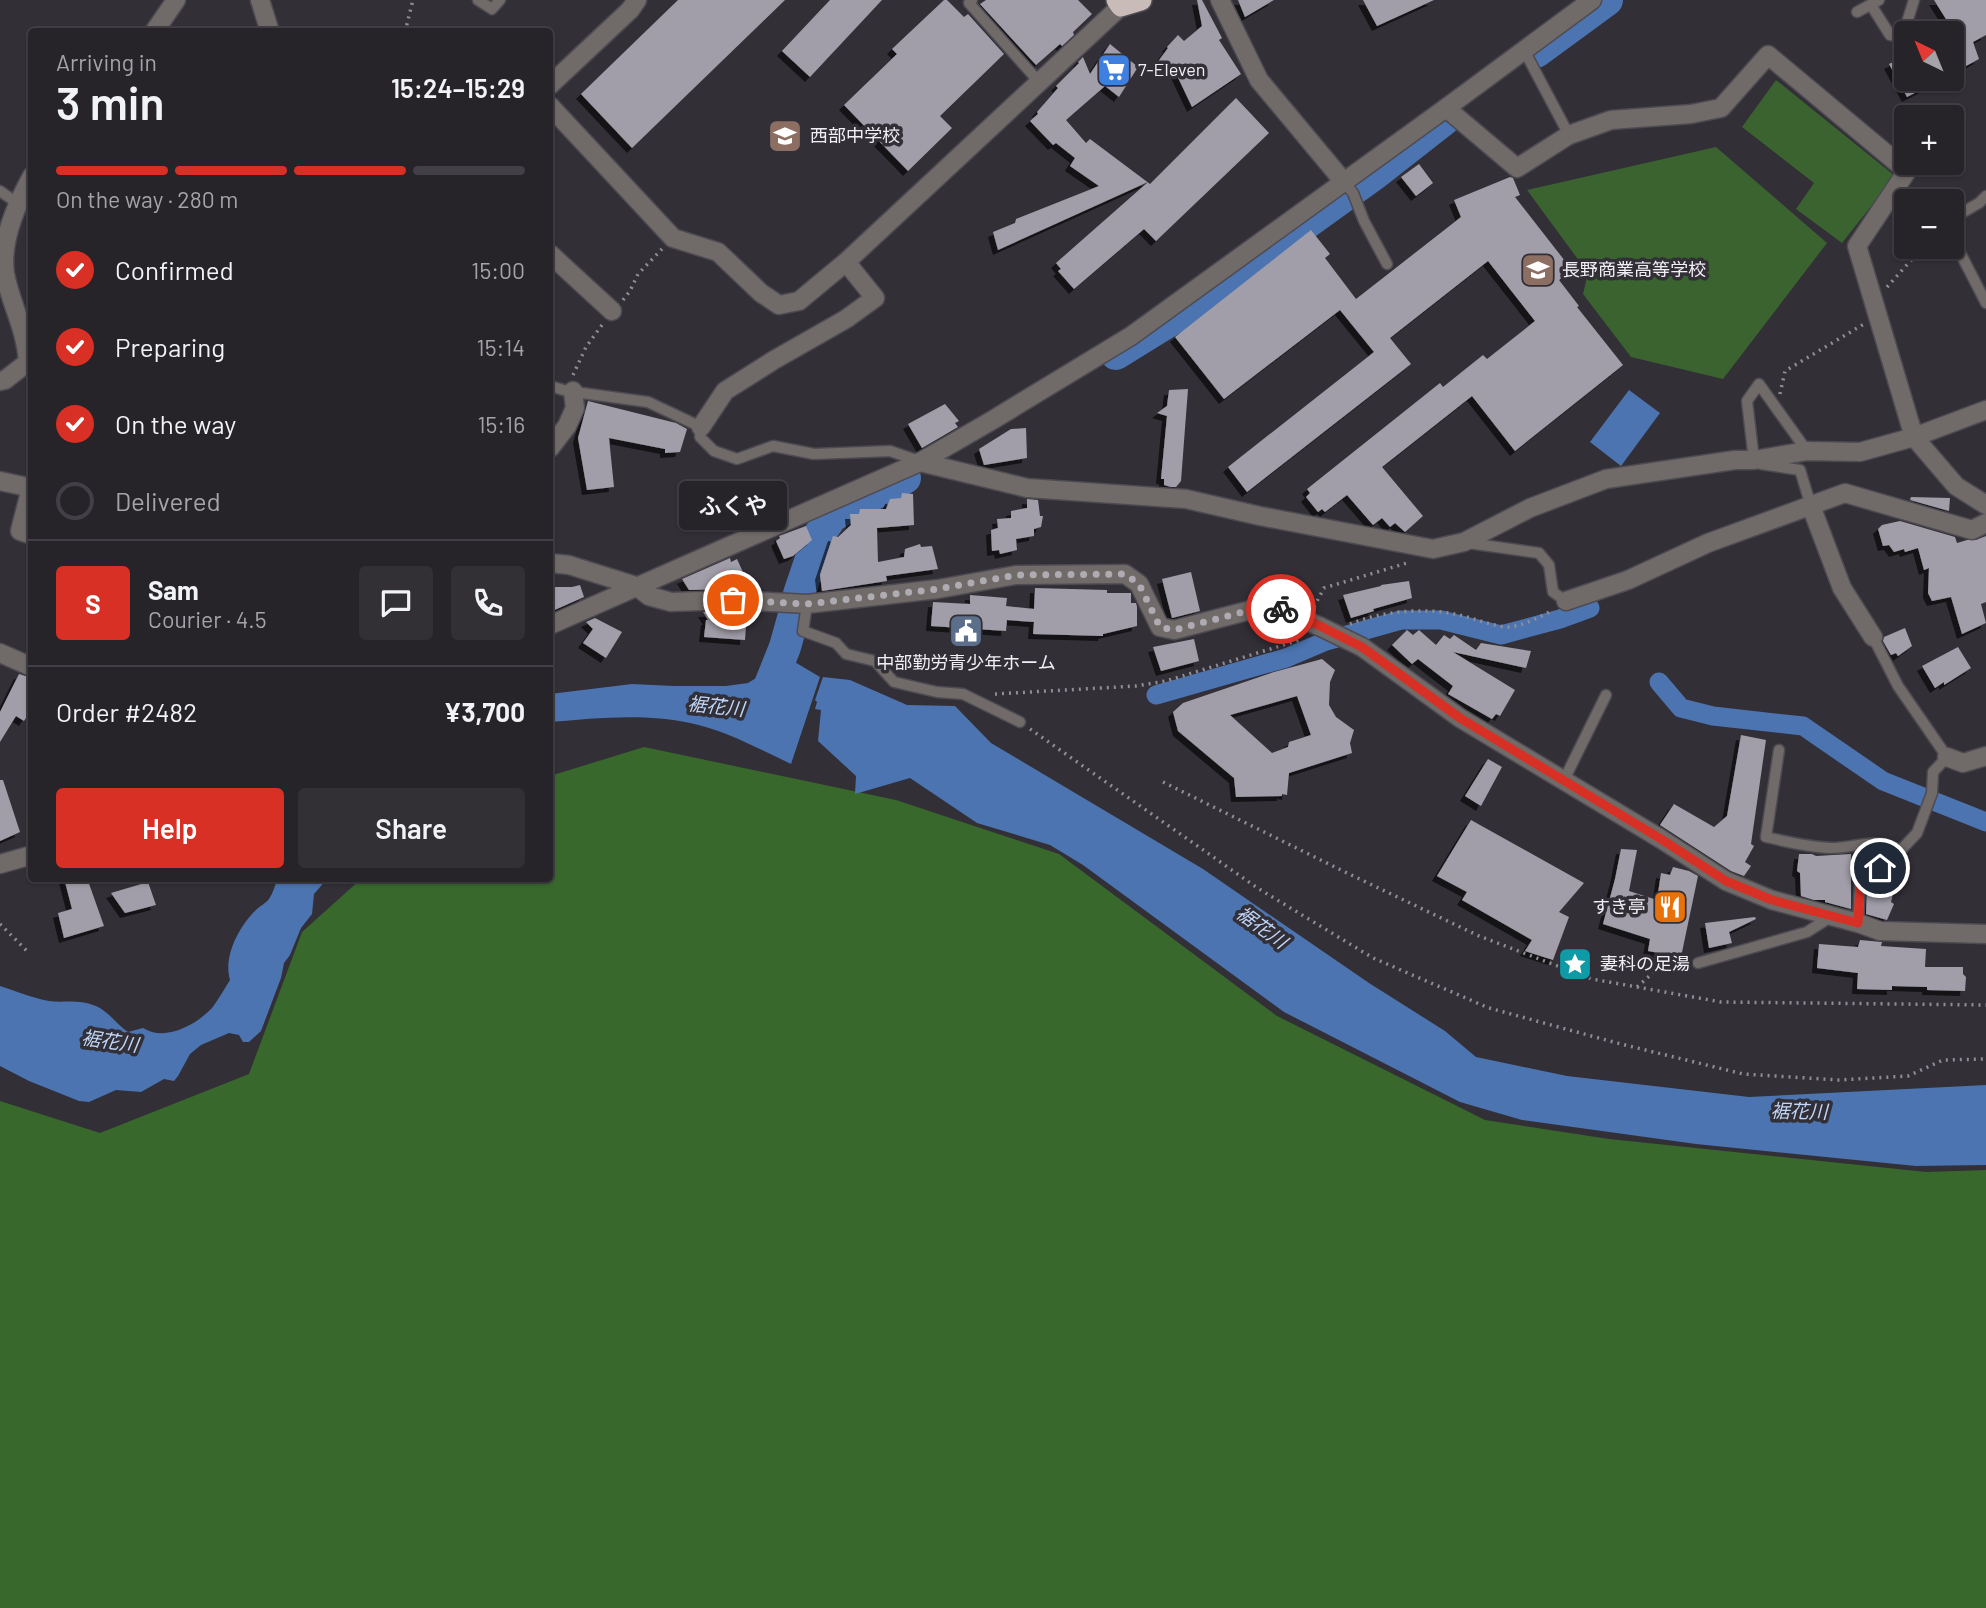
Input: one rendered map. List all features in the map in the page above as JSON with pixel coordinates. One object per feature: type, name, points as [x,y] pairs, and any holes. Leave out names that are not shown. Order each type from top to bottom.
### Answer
[{"type":"street","points":[[157,28],[176,0]]},
{"type":"street","points":[[260,0],[269,28]]},
{"type":"street","points":[[553,82],[630,10],[637,0]]},
{"type":"street","points":[[1220,0],[1259,80],[1349,187]]},
{"type":"street","points":[[553,624],[920,462],[991,421],[1131,336],[1349,187],[1446,108],[1591,0]]},
{"type":"street","points":[[553,109],[673,238],[718,252],[761,293],[779,305],[799,301],[846,262],[1126,2]]},
{"type":"street","points":[[1446,108],[1517,168],[1569,135],[1611,120],[1691,114],[1721,108],[1768,55],[1907,171],[1857,247],[1914,437],[1956,486],[1986,505]]},
{"type":"street","points":[[0,381],[28,362],[26,342],[3,261],[5,247],[24,205]]},
{"type":"street","points":[[553,257],[612,311]]},
{"type":"street","points":[[701,427],[725,391],[846,319],[875,298],[846,262]]},
{"type":"street","points":[[553,444],[567,426],[575,408],[573,391]]},
{"type":"street","points":[[920,462],[1027,488],[1186,499],[1259,516],[1433,549],[1464,542],[1530,508],[1606,479],[1807,451],[1860,452],[1914,437],[1986,410]]},
{"type":"street","points":[[0,481],[28,487]]},
{"type":"street","points":[[1566,601],[1629,580],[1709,543],[1845,493],[1972,530],[1986,523]]},
{"type":"street","points":[[28,500],[20,531],[28,534]]},
{"type":"street","points":[[1811,506],[1842,588],[1873,636]]},
{"type":"street","points":[[553,563],[569,565],[636,586],[649,596],[671,602],[733,600],[807,604],[938,589],[1016,575],[1125,574],[1139,584],[1160,627],[1174,630],[1270,605],[1362,647],[1460,718],[1726,881],[1772,900],[1880,931],[1986,934]]},
{"type":"street","points":[[0,653],[28,665]]},
{"type":"street","points":[[1947,757],[1963,763],[1986,756]]},
{"type":"street","points":[[0,864],[28,856]]},
{"type":"lane","points":[[478,0],[492,9],[500,0]]},
{"type":"lane","points":[[972,0],[969,3],[1040,83]]},
{"type":"lane","points":[[1857,12],[1875,2],[1890,35],[1902,38],[1914,0]]},
{"type":"lane","points":[[1524,50],[1569,135]]},
{"type":"lane","points":[[1349,187],[1387,264]]},
{"type":"lane","points":[[0,191],[24,205]]},
{"type":"lane","points":[[1964,212],[1986,196]]},
{"type":"lane","points":[[1963,259],[1986,303]]},
{"type":"lane","points":[[1754,460],[1747,401],[1759,384],[1807,451]]},
{"type":"lane","points":[[553,387],[648,402],[701,427],[700,437],[714,451],[737,459],[773,446],[814,454],[890,451],[920,462]]},
{"type":"lane","points":[[1735,460],[1800,470],[1811,506]]},
{"type":"lane","points":[[1464,542],[1539,553],[1549,565],[1553,592],[1566,601]]},
{"type":"lane","points":[[807,604],[803,631],[836,643],[846,654],[875,661],[894,682],[937,692],[963,694],[1020,723]]},
{"type":"lane","points":[[1858,923],[1860,884],[1917,833],[1932,793],[1933,772],[1947,757],[1898,686],[1873,636]]},
{"type":"lane","points":[[1564,780],[1606,695]]},
{"type":"lane","points":[[1779,750],[1766,836],[1790,843],[1832,848],[1875,842],[1890,845],[1900,851]]},
{"type":"lane","points":[[1698,963],[1807,932],[1832,916]]},
{"type":"path","points":[[406,28],[413,0]]},
{"type":"path","points":[[1777,410],[1785,371],[1875,309],[1914,259]]},
{"type":"path","points":[[1314,623],[1324,588],[1421,558],[1433,549]]},
{"type":"path","points":[[1348,624],[1389,615],[1431,612],[1455,614],[1508,627],[1549,612],[1566,601]]},
{"type":"path","points":[[963,694],[1166,681],[1304,639]]},
{"type":"path","points":[[1020,723],[1259,889],[1373,958],[1489,1007],[1743,1074],[1839,1080],[1908,1076],[1943,1060],[1986,1059]]},
{"type":"path","points":[[1163,782],[1479,936],[1592,979],[1721,1002],[1986,1005]]},
{"type":"path","points":[[0,924],[29,953]]},
{"type":"path","points":[[1637,987],[1655,971],[1698,963]]},
{"type":"green space","points":[[1776,80],[1895,176],[1842,243],[1796,209],[1814,183],[1742,127]]},
{"type":"green space","points":[[1716,147],[1827,243],[1723,379],[1631,357],[1583,294],[1588,273],[1527,190]]},
{"type":"green space","points":[[644,747],[896,800],[1059,854],[1277,1016],[1485,1120],[1609,1139],[1926,1172],[1986,1170],[1986,1608],[0,1608],[0,1101],[100,1133],[249,1074],[302,932],[358,882],[553,882],[553,775]]},
{"type":"water","points":[[1629,390],[1660,413],[1621,466],[1590,442]]},
{"type":"water","name":"裾花川","points":[[793,661],[820,677],[791,764],[742,740],[690,723],[620,717],[553,722],[553,694],[632,684],[726,686],[748,683],[761,675],[772,663]]},
{"type":"water","name":"裾花川","points":[[823,677],[850,680],[907,705],[955,706],[991,743],[1203,869],[1369,983],[1445,1031],[1476,1057],[1567,1076],[1749,1097],[1986,1085],[1986,1165],[1916,1166],[1696,1144],[1522,1120],[1460,1102],[1284,1012],[1083,865],[1050,845],[977,823],[910,778],[855,794],[856,776],[818,741],[821,710],[815,709],[815,700]]},
{"type":"water","name":"裾花川","points":[[276,882],[324,882],[314,894],[312,914],[301,928],[284,963],[261,1031],[249,1042],[243,1042],[239,1035],[229,1033],[201,1045],[190,1054],[174,1081],[164,1079],[141,1092],[116,1090],[89,1102],[79,1101],[29,1081],[0,1066],[0,986],[49,1001],[93,1005],[103,1010],[128,1032],[143,1028],[152,1032],[170,1032],[180,1030],[198,1020],[212,1008],[230,980],[229,962],[238,933],[273,892]]},
{"type":"building","points":[[678,0],[785,0],[632,148],[581,94]]},
{"type":"building","points":[[830,0],[882,0],[810,77],[782,51]]},
{"type":"building","points":[[944,0],[964,17],[968,14],[1004,54],[940,116],[952,128],[908,171],[844,105],[897,54],[892,49]]},
{"type":"building","points":[[986,0],[1078,0],[1092,14],[1062,46],[1060,44],[1036,65],[980,4]]},
{"type":"building","points":[[1197,0],[1202,0],[1222,38],[1219,40],[1241,74],[1192,107],[1173,67],[1154,67],[1178,35],[1184,41],[1202,26]]},
{"type":"building","points":[[1238,0],[1274,0],[1245,17]]},
{"type":"building","points":[[1363,0],[1434,0],[1377,26]]},
{"type":"building","points":[[1934,0],[1986,0],[1986,35],[1973,42],[1979,59],[1964,67],[1964,21],[1947,21]]},
{"type":"building","points":[[1110,44],[1138,67],[1119,97],[1105,86],[1066,120],[1086,143],[1090,139],[1148,182],[998,250],[993,232],[1015,223],[1016,219],[1099,186],[1070,166],[1075,158],[1056,143],[1053,145],[1030,121],[1058,88],[1056,86],[1083,57],[1090,74]]},
{"type":"building","points":[[1904,91],[1919,91],[1907,97]]},
{"type":"building","points":[[1236,98],[1269,133],[1156,241],[1144,229],[1074,289],[1058,271],[1061,269],[1056,263],[1148,182],[1150,184]]},
{"type":"building","points":[[1419,164],[1433,183],[1416,196],[1401,177]]},
{"type":"building","points":[[1513,178],[1520,195],[1515,197],[1572,270],[1559,280],[1623,365],[1515,451],[1472,396],[1382,467],[1423,516],[1405,532],[1395,523],[1390,527],[1382,518],[1373,525],[1347,495],[1325,512],[1322,509],[1318,512],[1306,497],[1310,493],[1307,489],[1440,383],[1443,387],[1483,355],[1487,359],[1535,321],[1488,261],[1390,338],[1411,364],[1247,492],[1228,467],[1374,352],[1340,310],[1224,399],[1175,337],[1311,230],[1330,254],[1325,258],[1356,299],[1461,217],[1454,200]]},
{"type":"building","points":[[1188,389],[1181,481],[1176,487],[1171,487],[1164,485],[1164,479],[1161,479],[1167,416],[1157,413],[1167,406],[1169,390]]},
{"type":"building","points":[[588,401],[676,423],[687,429],[680,452],[665,453],[665,449],[609,438],[614,487],[587,490],[578,438]]},
{"type":"building","points":[[945,404],[959,421],[955,423],[958,427],[922,448],[908,424]]},
{"type":"building","points":[[1026,428],[1027,458],[984,465],[979,449],[1011,429]]},
{"type":"building","points":[[902,493],[913,494],[914,525],[877,528],[878,562],[904,557],[905,549],[920,544],[921,547],[932,546],[938,569],[886,576],[887,581],[822,591],[820,575],[833,536],[838,537],[851,525],[850,514],[859,514],[860,509],[886,509],[890,499],[901,498]]},
{"type":"building","points":[[1911,497],[1950,498],[1949,511],[1910,500]]},
{"type":"building","points":[[1027,499],[1038,500],[1040,516],[1043,516],[1041,527],[1034,529],[1034,536],[1016,539],[1017,550],[1000,554],[999,550],[992,551],[991,530],[998,528],[997,519],[1011,518],[1011,511],[1027,508]]},
{"type":"building","points":[[1900,521],[1955,537],[1957,543],[1986,536],[1986,602],[1981,604],[1986,623],[1962,634],[1951,597],[1932,601],[1928,593],[1929,568],[1924,570],[1918,548],[1894,552],[1889,545],[1883,546],[1878,529],[1882,525]]},
{"type":"building","points":[[806,526],[812,540],[793,556],[784,559],[776,541],[779,536]]},
{"type":"building","points":[[730,558],[731,562],[737,559],[747,581],[730,589],[689,590],[682,579]]},
{"type":"building","points":[[1191,572],[1200,611],[1172,618],[1162,579]]},
{"type":"building","points":[[1409,581],[1412,598],[1351,618],[1343,595]]},
{"type":"building","points":[[580,585],[584,597],[553,611],[553,587]]},
{"type":"building","points":[[1035,588],[1131,593],[1131,603],[1136,603],[1137,607],[1137,626],[1103,636],[1033,634],[1034,622],[1007,620],[1006,631],[931,626],[933,602],[970,604],[970,595],[1007,598],[1006,606],[1034,609]]},
{"type":"building","points":[[703,612],[747,612],[745,640],[704,637],[708,620]]},
{"type":"building","points":[[595,618],[622,632],[606,658],[583,643],[593,629],[586,622]]},
{"type":"building","points":[[1905,628],[1912,646],[1898,656],[1896,653],[1891,655],[1883,641],[1884,637]]},
{"type":"building","points":[[1407,630],[1413,635],[1419,630],[1436,645],[1444,635],[1450,639],[1454,635],[1476,650],[1481,643],[1531,651],[1526,668],[1453,652],[1515,690],[1500,716],[1496,714],[1492,719],[1448,694],[1453,686],[1418,659],[1412,664],[1392,645]]},
{"type":"building","points":[[1194,639],[1199,661],[1161,671],[1153,647]]},
{"type":"building","points":[[1958,647],[1971,668],[1935,688],[1922,666]]},
{"type":"building","points":[[1322,659],[1335,670],[1330,682],[1329,705],[1336,717],[1354,730],[1350,743],[1352,753],[1289,773],[1287,795],[1236,797],[1234,778],[1178,731],[1173,712],[1183,703]],"holes":[[[1297,696],[1311,735],[1289,742],[1288,747],[1272,753],[1230,715]]]},
{"type":"building","points":[[19,674],[28,677],[28,715],[24,721],[16,716],[0,742],[0,712]]},
{"type":"building","points":[[1741,735],[1766,740],[1751,844],[1754,846],[1745,862],[1751,866],[1744,876],[1731,871],[1660,825],[1674,804],[1714,827],[1727,816]]},
{"type":"building","points":[[1488,759],[1502,767],[1481,806],[1465,796]]},
{"type":"building","points":[[0,780],[3,780],[20,832],[0,841]]},
{"type":"building","points":[[1471,820],[1584,883],[1559,912],[1569,917],[1553,960],[1525,951],[1532,940],[1462,900],[1467,892],[1437,876]]},
{"type":"building","points":[[1621,849],[1637,850],[1629,891],[1657,900],[1661,873],[1670,875],[1673,867],[1698,876],[1681,957],[1648,951],[1650,939],[1603,924]]},
{"type":"building","points":[[1799,854],[1851,854],[1851,909],[1825,900],[1801,896],[1800,873],[1797,871]]},
{"type":"building","points":[[1879,880],[1895,886],[1891,902],[1894,904],[1887,920],[1866,914],[1867,888],[1875,886]]},
{"type":"building","points":[[65,882],[88,882],[104,926],[64,938],[58,913],[72,909]]},
{"type":"building","points":[[148,882],[156,905],[125,913],[111,893]]},
{"type":"building","points":[[1756,919],[1729,932],[1732,943],[1709,948],[1705,923]]},
{"type":"building","points":[[1860,940],[1882,942],[1881,946],[1926,949],[1925,967],[1963,967],[1966,977],[1965,991],[1892,986],[1892,990],[1857,989],[1858,973],[1817,968],[1819,944],[1858,947]]},
{"type":"waterway","points":[[1536,52],[1607,0]]},
{"type":"waterway","points":[[1116,354],[1179,315],[1376,173],[1445,119]]},
{"type":"waterway","points":[[799,594],[819,535],[832,516],[905,478]]},
{"type":"waterway","points":[[1156,695],[1286,658],[1326,641],[1401,620],[1441,620],[1501,635],[1590,608]]},
{"type":"waterway","points":[[763,702],[785,647],[795,611]]},
{"type":"waterway","points":[[1659,682],[1681,708],[1713,716],[1803,726],[1883,781],[1986,822]]},
{"type":"way so far","points":[[733,600],[807,604],[938,589],[1016,575],[1125,574],[1139,584],[1160,627],[1174,630],[1270,605],[1281,609]]},
{"type":"place","name":"7-Eleven","points":[[1114,70]]},
{"type":"place","name":"西部中学校","points":[[785,136]]},
{"type":"place","name":"長野商業高等学校","points":[[1538,270]]},
{"type":"place","name":"ふくや","points":[[733,600]]},
{"type":"place","name":"中部勤労青少年ホーム","points":[[966,631]]},
{"type":"place","name":"すき亭","points":[[1670,907]]},
{"type":"place","name":"妻科の足湯","points":[[1575,964]]},
{"type":"route","points":[[1281,609],[1362,647],[1460,718],[1726,881],[1772,900],[1858,923],[1860,884],[1880,868]]}]
